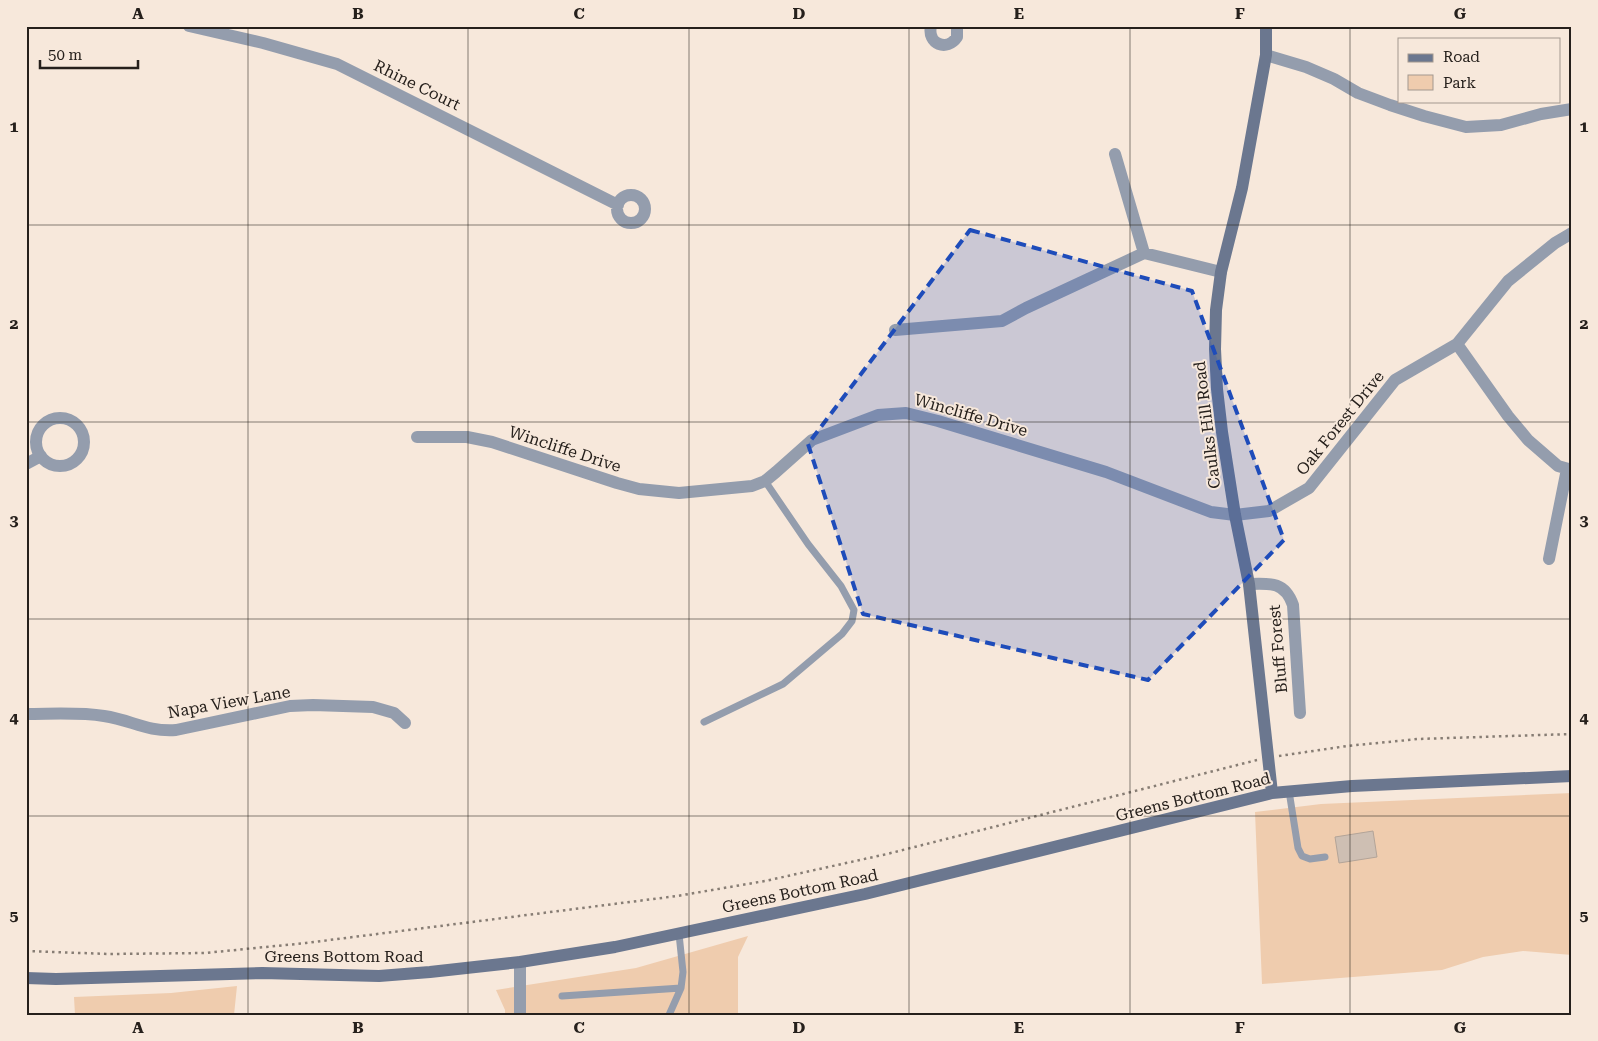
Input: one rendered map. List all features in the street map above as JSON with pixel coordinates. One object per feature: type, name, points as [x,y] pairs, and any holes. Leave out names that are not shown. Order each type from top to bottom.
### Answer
[{"type":"street","name":"Rhine Court","points":[[189,26],[263,43],[337,64],[618,205]]},
{"type":"street","points":[[929,27],[933,41],[941,46],[946,46],[951,44],[957,37],[957,26]]},
{"type":"street","name":"Caulks Hill Road","points":[[1266,26],[1266,55],[1242,188],[1221,272],[1216,310],[1215,350],[1217,389],[1235,515],[1249,584],[1272,793]]},
{"type":"street","points":[[1266,55],[1306,67],[1358,93],[1390,105],[1466,127],[1501,124],[1541,114],[1572,109]]},
{"type":"street","points":[[1115,154],[1144,254]]},
{"type":"street","name":"Oak Forest Drive","points":[[1235,515],[1269,511],[1308,488],[1395,380],[1457,344],[1508,281],[1555,243],[1572,233]]},
{"type":"street","points":[[895,330],[1002,321],[1026,308],[1144,254],[1221,272]]},
{"type":"street","points":[[1457,344],[1508,416],[1528,440],[1549,460],[1558,466],[1569,469],[1549,559]]},
{"type":"street","name":"Wincliffe Drive","points":[[417,437],[467,437],[492,442],[639,489],[679,493],[752,486],[764,481],[812,440],[878,415],[906,413],[1106,472],[1211,512],[1235,515]]},
{"type":"street","points":[[26,464],[41,456]]},
{"type":"street","name":"Bluff Forest","points":[[1249,584],[1267,584],[1281,587],[1290,597],[1293,605],[1300,714]]},
{"type":"street","name":"Napa View Lane","points":[[26,714],[104,716],[162,731],[176,730],[290,706],[335,706],[373,707],[394,713],[405,723]]},
{"type":"street","name":"Greens Bottom Road","points":[[26,978],[56,979],[262,973],[379,976],[520,962],[615,947],[865,894],[1272,793],[1352,786],[1572,776]]},
{"type":"street","points":[[520,962],[520,1015]]},
{"type":"lane","points":[[704,722],[783,684],[842,634],[852,620],[854,610],[841,586],[808,544],[764,481]]},
{"type":"lane","points":[[1289,791],[1298,848],[1302,856],[1310,859],[1325,857]]},
{"type":"lane","points":[[669,1015],[681,988],[683,972],[679,934]]},
{"type":"lane","points":[[562,996],[681,988]]},
{"type":"path","points":[[26,952],[110,954],[205,953],[306,943],[677,896],[765,881],[887,854],[1268,758],[1347,746],[1418,739],[1572,734]]},
{"type":"highlighted area","points":[[970,230],[1192,291],[1284,540],[1148,680],[863,614],[808,444]]},
{"type":"green space","points":[[1572,793],[1572,955],[1523,951],[1483,957],[1442,970],[1262,984],[1255,812],[1321,804]]},
{"type":"green space","points":[[748,936],[738,957],[738,1015],[505,1015],[505,1010],[496,990],[636,968]]},
{"type":"green space","points":[[237,986],[234,1015],[75,1015],[74,997],[171,993]]},
{"type":"building","points":[[1373,831],[1377,857],[1339,863],[1335,837]]}]
